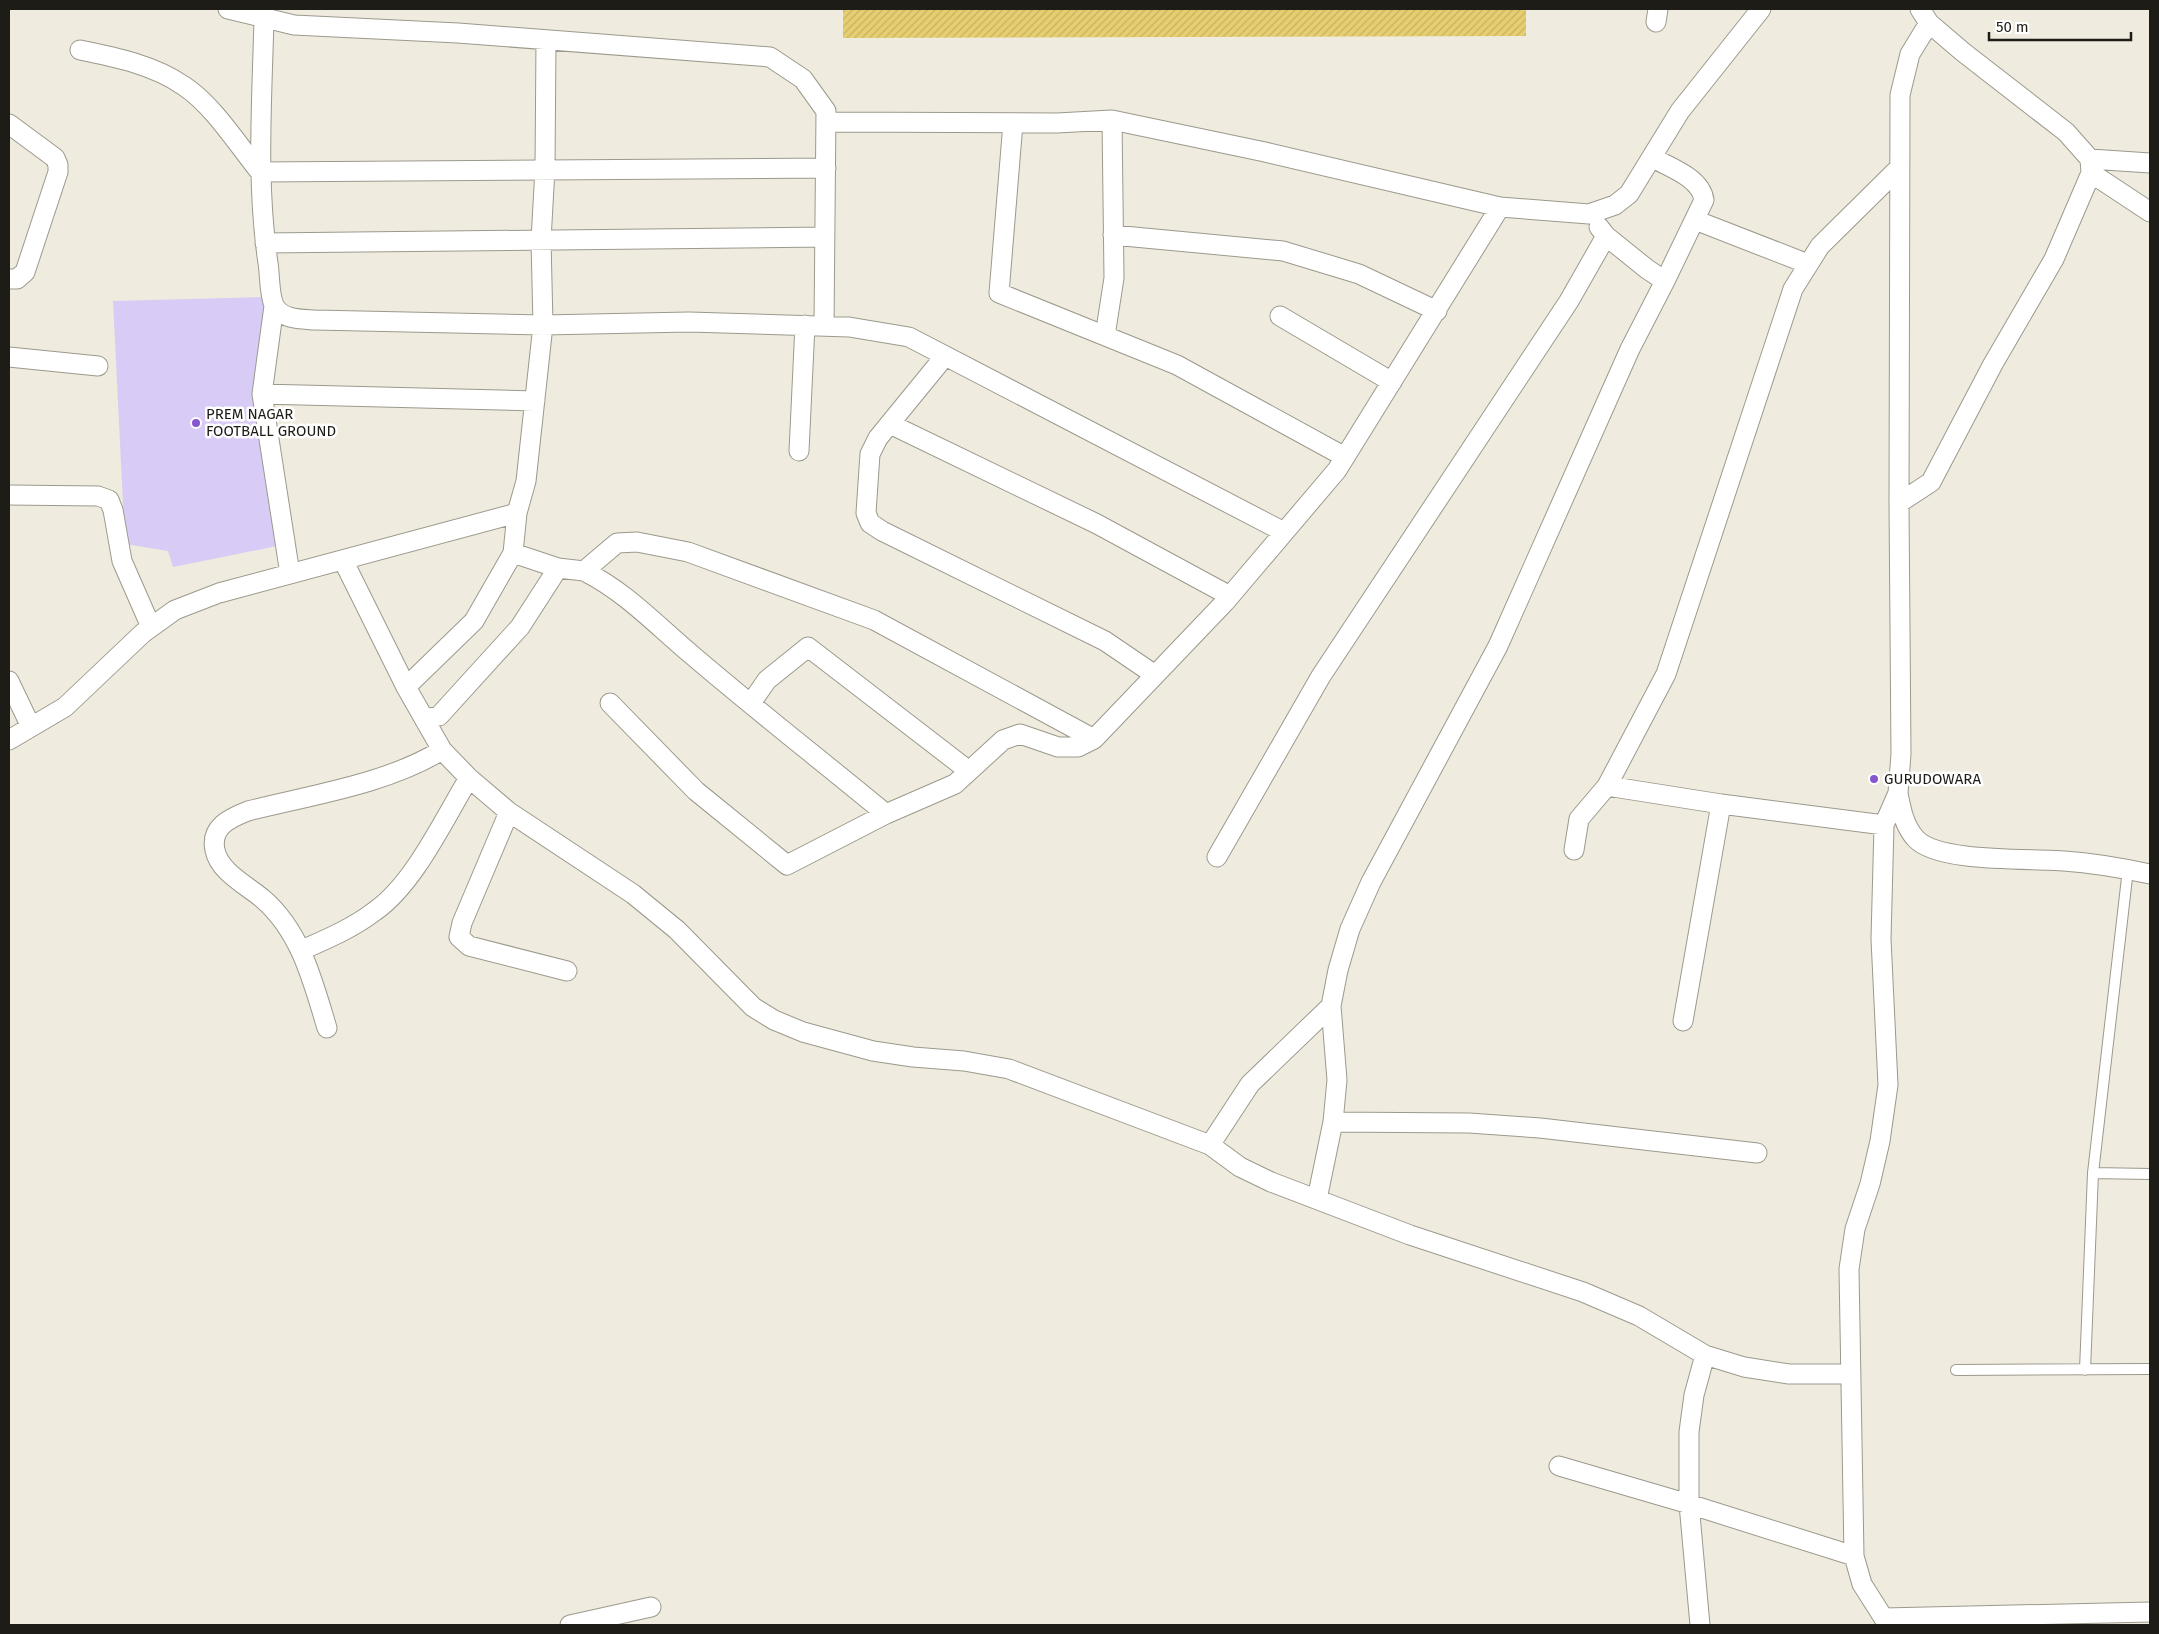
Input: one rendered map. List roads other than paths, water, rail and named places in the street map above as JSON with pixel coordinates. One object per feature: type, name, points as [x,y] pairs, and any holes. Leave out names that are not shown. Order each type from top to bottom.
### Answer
[{"type":"street","points":[[228,9],[294,25],[458,33],[770,57],[803,80],[826,111],[826,168],[825,237],[798,451]]},
{"type":"street","points":[[826,122],[1013,123],[1112,120],[1265,152],[1500,207],[1589,214],[1614,205],[1629,194],[1653,158],[1680,111],[1761,9]]},
{"type":"street","points":[[2150,212],[2091,166],[2066,132],[1925,16],[1910,54],[1900,95],[1899,503],[1901,754],[1898,793],[1903,819],[1916,840],[1942,852],[1972,857],[2066,861],[2128,869],[2150,874]]},
{"type":"street","points":[[264,18],[260,172],[265,243],[274,306],[262,394],[290,574]]},
{"type":"street","points":[[406,687],[474,621],[513,553],[517,513],[526,481],[544,325],[540,240],[545,169],[546,40]]},
{"type":"street","points":[[80,50],[111,56],[150,69],[185,86],[211,112],[260,172]]},
{"type":"street","points":[[1105,336],[1114,278],[1112,120]]},
{"type":"street","points":[[1013,123],[999,293],[1177,365],[1345,457]]},
{"type":"street","points":[[9,124],[55,158],[58,165],[58,172],[24,272],[17,279],[9,279]]},
{"type":"street","points":[[1317,1199],[1334,1122],[1337,1080],[1331,1006],[1338,970],[1350,929],[1370,882],[1498,646],[1630,349],[1704,200],[1703,191],[1696,183],[1653,158]]},
{"type":"street","points":[[2091,166],[2150,163]]},
{"type":"street","points":[[1899,503],[1931,482],[1994,364],[2054,259],[2091,166]]},
{"type":"street","points":[[1574,850],[1579,819],[1607,786],[1666,674],[1793,289],[1820,246],[1900,167]]},
{"type":"street","points":[[260,172],[826,168]]},
{"type":"street","points":[[610,702],[696,792],[787,865],[886,814],[954,784],[1004,740],[1020,734],[1058,747],[1078,748],[1094,739],[1230,596],[1337,470],[1437,312],[1500,207]]},
{"type":"street","points":[[1589,214],[1606,236],[1665,281]]},
{"type":"street","points":[[1695,220],[1808,264]]},
{"type":"street","points":[[1113,235],[1283,251],[1359,274],[1437,312]]},
{"type":"street","points":[[1217,857],[1321,676],[1548,334],[1606,236]]},
{"type":"street","points":[[265,243],[825,237]]},
{"type":"street","points":[[274,306],[284,315],[294,318],[544,325],[689,322],[849,327],[909,337],[1284,532]]},
{"type":"street","points":[[1280,316],[1392,382]]},
{"type":"street","points":[[945,356],[878,438],[870,454],[866,513],[870,523],[882,531],[1105,641],[1155,675]]},
{"type":"street","points":[[9,357],[98,366]]},
{"type":"street","points":[[262,394],[535,401]]},
{"type":"street","points":[[890,424],[1097,524],[1230,596]]},
{"type":"street","points":[[9,494],[98,496],[109,500],[122,561],[151,627]]},
{"type":"street","points":[[9,740],[65,707],[151,627],[184,607],[219,594],[517,513]]},
{"type":"street","points":[[584,571],[617,544],[637,542],[688,552],[874,620],[1094,739]]},
{"type":"street","points":[[513,553],[558,568],[584,571],[606,582],[886,814]]},
{"type":"street","points":[[343,560],[406,687],[442,750],[469,778],[509,812],[633,894],[677,930],[753,1006],[774,1020],[803,1032],[873,1052],[913,1058],[964,1061],[1009,1069],[1210,1145],[1240,1167],[1271,1182],[1410,1235],[1583,1292],[1639,1316],[1706,1355],[1744,1367],[1789,1374],[1850,1374]]},
{"type":"street","points":[[424,719],[439,716],[511,638],[558,568]]},
{"type":"street","points":[[751,702],[767,680],[808,647],[969,771]]},
{"type":"street","points":[[9,680],[31,727]]},
{"type":"street","points":[[328,1028],[302,950],[284,920],[264,899],[224,866],[215,851],[216,832],[226,820],[248,811],[392,774],[422,762],[442,750]]},
{"type":"street","points":[[302,950],[348,929],[377,910],[400,888],[469,778]]},
{"type":"street","points":[[1607,786],[1721,804],[1884,826]]},
{"type":"street","points":[[1898,793],[1884,826],[1881,939],[1888,1085],[1880,1141],[1870,1184],[1855,1229],[1849,1269],[1854,1556],[1862,1584],[1886,1621],[2101,1620],[2150,1612]]},
{"type":"street","points":[[1683,1021],[1721,804]]},
{"type":"street","points":[[509,812],[462,923],[459,937],[469,946],[567,971]]},
{"type":"street","points":[[1210,1145],[1250,1084],[1331,1006]]},
{"type":"street","points":[[1334,1122],[1469,1124],[1540,1128],[1757,1153]]},
{"type":"street","points":[[1700,1625],[1689,1504],[1689,1432],[1694,1395],[1706,1355]]},
{"type":"street","points":[[1559,1466],[1689,1504],[1854,1556]]},
{"type":"street","points":[[570,1625],[651,1607]]},
{"type":"lane","points":[[2085,1370],[2093,1173],[2128,869]]},
{"type":"lane","points":[[2093,1173],[2150,1174]]},
{"type":"lane","points":[[1956,1370],[2150,1369]]},
{"type":"place","name":"PREM NAGAR FOOTBALL GROUND","points":[[196,423]]},
{"type":"place","name":"GURUDOWARA","points":[[1874,779]]}]
